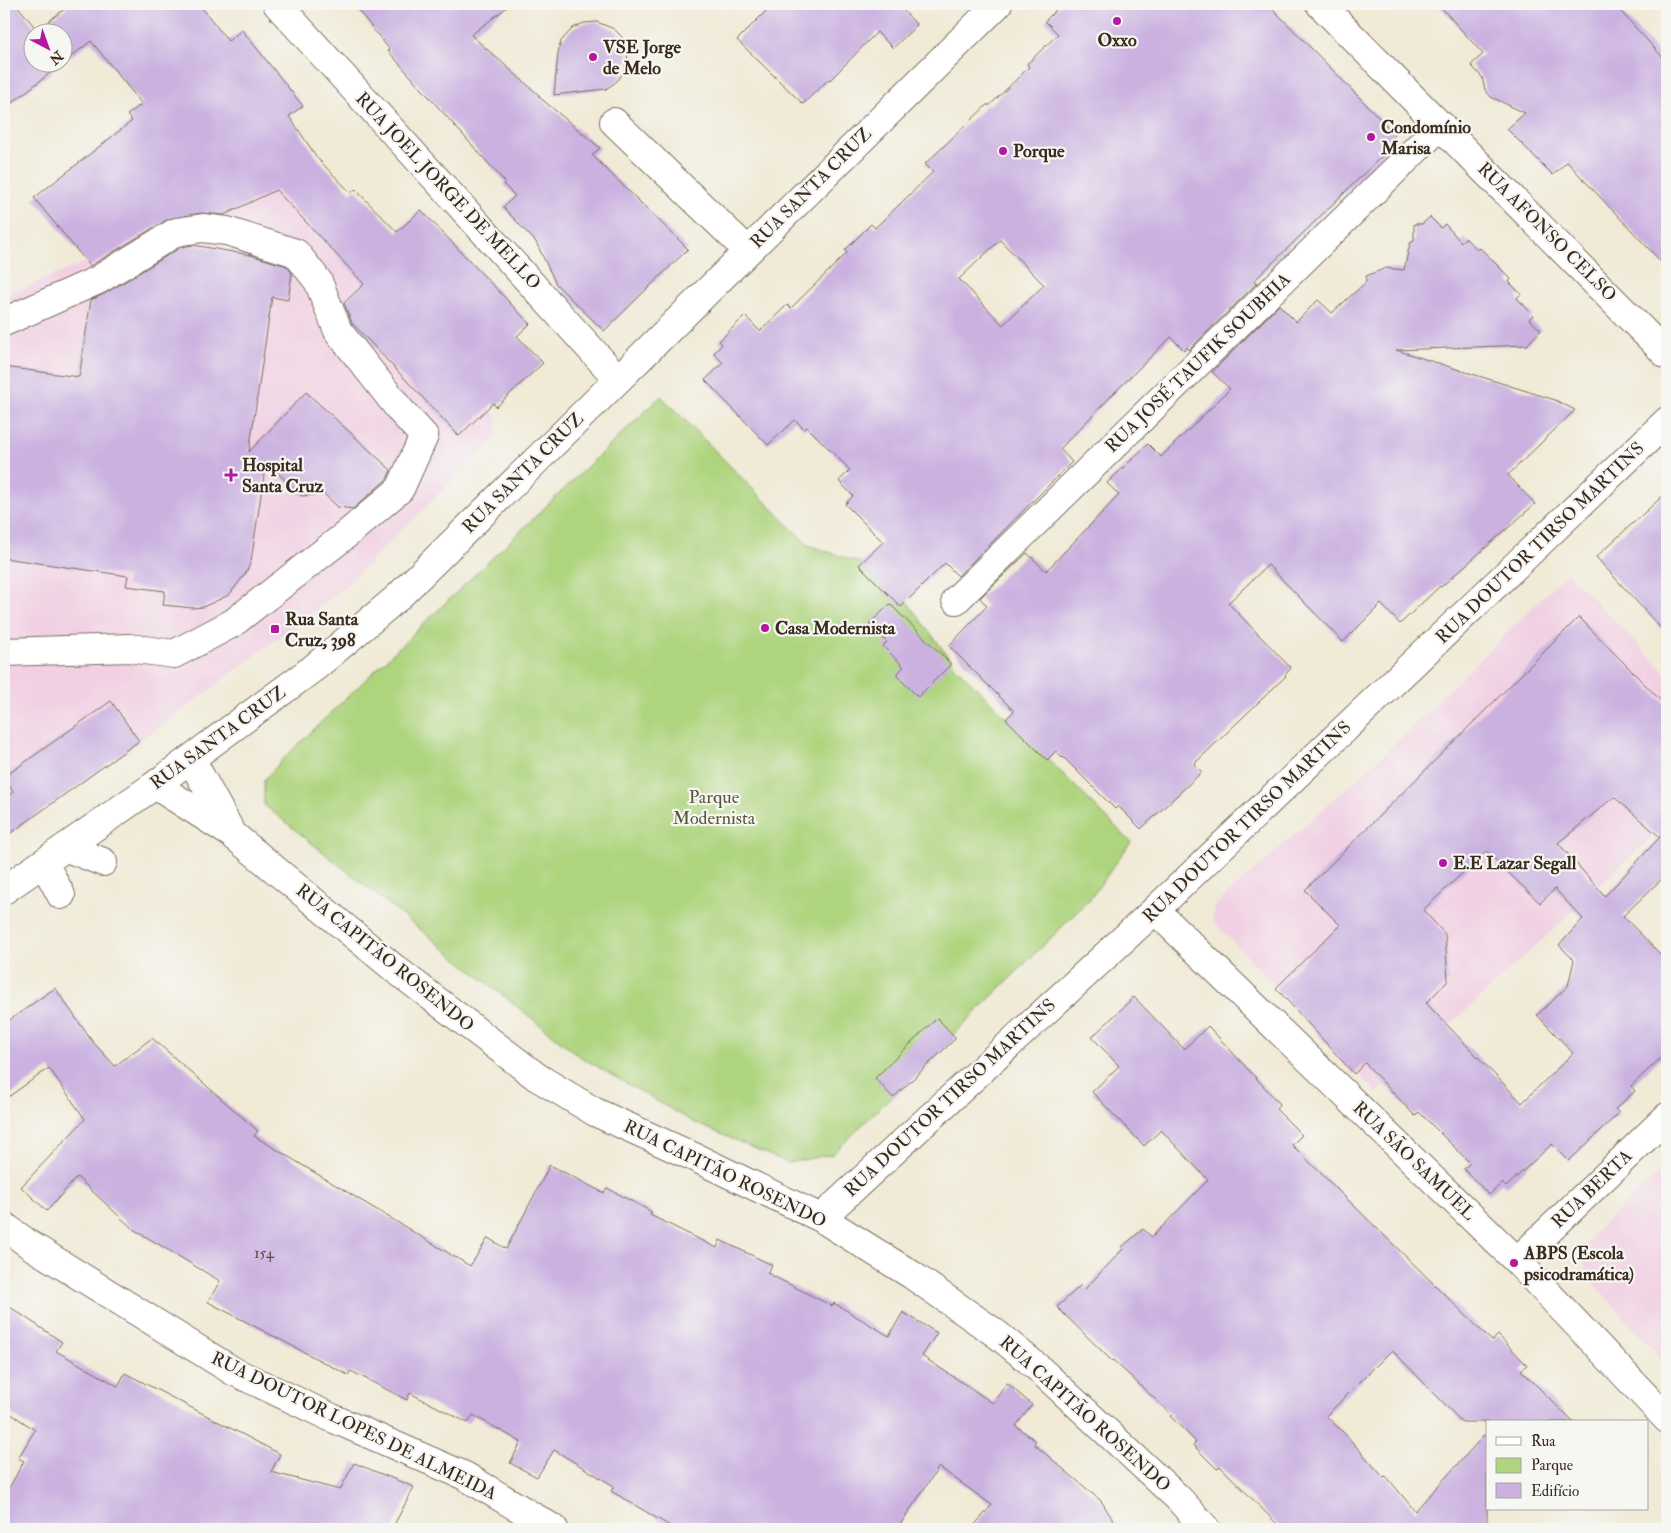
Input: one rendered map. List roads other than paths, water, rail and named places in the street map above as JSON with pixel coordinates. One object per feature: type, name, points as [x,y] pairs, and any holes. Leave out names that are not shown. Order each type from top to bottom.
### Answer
[{"type":"street","name":"RUA JOEL JORGE DE MELLO","points":[[277,4],[618,379]]},
{"type":"street","name":"RUA SANTA CRUZ","points":[[4,890],[155,785],[315,667],[397,598],[998,4]]},
{"type":"street","name":"RUA AFONSO CELSO","points":[[1320,4],[1667,355]]},
{"type":"street","points":[[614,122],[748,250]]},
{"type":"street","name":"RUA JOSÉ TAUFIK SOUBHIA","points":[[956,600],[1441,125]]},
{"type":"street","points":[[4,322],[98,280],[176,232],[203,228],[227,231],[296,253],[318,281],[338,331],[401,411],[424,436],[400,489],[347,534],[233,623],[174,654],[129,648],[4,652]]},
{"type":"street","name":"RUA DOUTOR TIRSO MARTINS","points":[[821,1218],[1155,910],[1667,421]]},
{"type":"street","name":"RUA CAPITÃO ROSENDO","points":[[191,759],[232,834]]},
{"type":"street","name":"RUA CAPITÃO ROSENDO","points":[[155,785],[232,834],[395,969],[537,1077],[595,1112],[821,1218],[912,1275],[998,1336],[1037,1367],[1178,1498],[1206,1529]]},
{"type":"street","points":[[67,848],[103,862]]},
{"type":"street","points":[[44,863],[61,896]]},
{"type":"street","name":"RUA SÃO SAMUEL","points":[[1155,910],[1517,1261],[1667,1419]]},
{"type":"street","name":"RUA BERTA","points":[[1517,1261],[1667,1117]]},
{"type":"street","name":"RUA DOUTOR LOPES DE ALMEIDA","points":[[4,1226],[30,1246],[233,1371],[332,1418],[465,1476],[554,1529]]},
{"type":"place","name":"Oxxo","points":[[1117,21]]},
{"type":"place","name":"VSE Jorge de Melo","points":[[593,57]]},
{"type":"place","name":"Condomínio Marisa","points":[[1371,137]]},
{"type":"place","name":"Porque","points":[[1003,151]]},
{"type":"place","name":"Hospital Santa Cruz","points":[[231,475]]},
{"type":"place","name":"Casa Modernista","points":[[765,628]]},
{"type":"place","name":"Rua Santa Cruz, 398","points":[[275,629]]},
{"type":"place","name":"E.E Lazar Segall","points":[[1443,863]]},
{"type":"place","name":"ABPS (Escola psicodramática)","points":[[1514,1263]]},
{"type":"park label","name":"Parque Modernista","points":[[714,808]]}]
